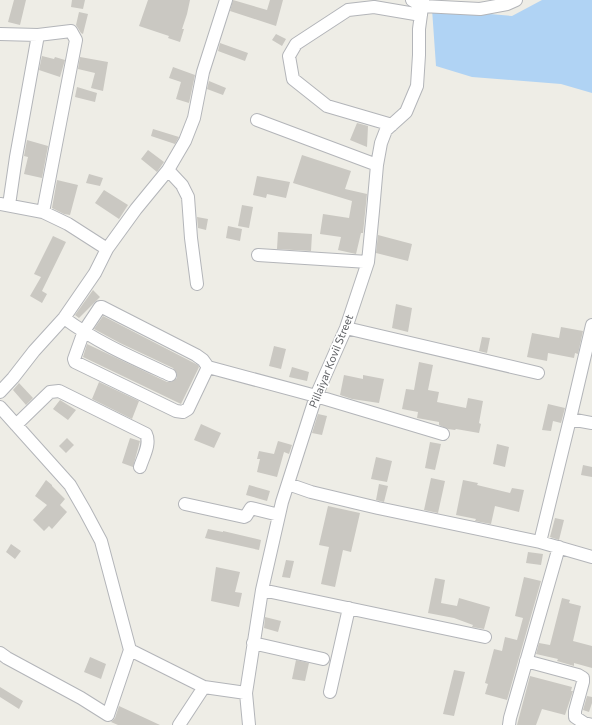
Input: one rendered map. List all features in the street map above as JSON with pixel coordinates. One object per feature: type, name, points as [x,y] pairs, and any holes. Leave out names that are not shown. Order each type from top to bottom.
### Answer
[{"type":"street","points":[[0,392],[64,318],[95,273],[107,249],[136,209],[168,170],[185,141],[194,118],[203,72],[226,0]]},
{"type":"street","points":[[392,125],[327,106],[292,79],[289,56],[296,44],[348,10],[374,6],[419,5],[480,8],[507,4],[516,0]]},
{"type":"street","name":"Pillaiyar Kovil Street","points":[[249,725],[246,693],[253,643],[262,590],[279,515],[316,396],[346,328],[368,262],[374,211],[376,165],[381,143],[386,130],[406,112],[417,86],[419,55],[419,5]]},
{"type":"street","points":[[0,34],[38,35],[71,31],[76,40],[43,212]]},
{"type":"street","points":[[38,35],[16,157],[4,205],[43,212],[68,224],[107,249]]},
{"type":"street","points":[[257,120],[376,165]]},
{"type":"street","points":[[168,170],[182,185],[188,197],[190,238],[197,284]]},
{"type":"street","points":[[258,255],[368,262]]},
{"type":"street","points":[[208,368],[188,409],[184,412],[176,411],[74,361],[84,331],[100,308],[105,308],[196,355],[203,360],[208,368],[316,396],[443,434]]},
{"type":"street","points":[[64,318],[123,354],[170,375]]},
{"type":"street","points":[[540,542],[592,326]]},
{"type":"street","points":[[346,328],[538,373]]},
{"type":"street","points":[[16,425],[50,392],[59,391],[146,434],[148,442],[140,467]]},
{"type":"street","points":[[0,407],[70,485],[101,541],[130,650],[108,715],[0,653]]},
{"type":"street","points":[[570,419],[592,423]]},
{"type":"street","points":[[288,484],[311,492],[378,508],[540,542],[592,558]]},
{"type":"street","points":[[185,504],[244,517],[251,508],[279,515]]},
{"type":"street","points":[[509,725],[559,547]]},
{"type":"street","points":[[262,590],[485,637]]},
{"type":"street","points":[[330,692],[349,608]]},
{"type":"street","points":[[253,643],[323,659]]},
{"type":"street","points":[[130,650],[204,687],[246,693]]},
{"type":"street","points":[[526,661],[578,675],[583,678],[575,711],[575,717],[584,723],[592,725]]},
{"type":"street","points":[[179,725],[204,687]]},
{"type":"water","points":[[542,0],[592,0],[592,93],[561,84],[472,77],[436,66],[432,9],[512,16]]},
{"type":"building","points":[[14,0],[26,0],[20,25],[8,22]]},
{"type":"building","points":[[72,0],[85,0],[83,9],[71,7]]},
{"type":"building","points":[[148,0],[190,0],[180,42],[168,38],[169,36],[139,26]]},
{"type":"building","points":[[233,0],[267,10],[270,0],[283,0],[276,26],[230,11]]},
{"type":"building","points":[[79,12],[88,14],[83,34],[76,25]]},
{"type":"building","points":[[276,34],[286,39],[282,46],[272,40]]},
{"type":"building","points":[[220,43],[248,53],[245,61],[218,51]]},
{"type":"building","points":[[42,56],[54,59],[55,57],[65,60],[60,77],[39,70]]},
{"type":"building","points":[[80,57],[108,62],[103,91],[91,88],[95,73],[78,69]]},
{"type":"building","points":[[173,67],[195,75],[189,103],[176,99],[181,82],[169,78]]},
{"type":"building","points":[[209,81],[226,88],[223,95],[207,89]]},
{"type":"building","points":[[77,87],[97,93],[95,102],[75,97]]},
{"type":"building","points":[[357,123],[368,126],[367,147],[350,140]]},
{"type":"building","points":[[153,129],[179,137],[175,144],[151,136]]},
{"type":"building","points":[[27,140],[48,146],[42,178],[24,174],[28,157],[24,156]]},
{"type":"building","points":[[148,150],[164,162],[157,172],[141,159]]},
{"type":"building","points":[[302,155],[351,171],[345,189],[367,194],[363,233],[361,233],[356,254],[338,250],[341,237],[320,234],[323,214],[349,218],[352,201],[293,183]]},
{"type":"building","points":[[89,174],[103,178],[100,186],[86,183]]},
{"type":"building","points":[[257,176],[290,182],[286,198],[267,194],[266,198],[253,195]]},
{"type":"building","points":[[57,180],[78,185],[70,215],[64,214],[52,208]]},
{"type":"building","points":[[104,190],[128,205],[119,219],[95,203]]},
{"type":"building","points":[[242,205],[253,207],[249,228],[238,226]]},
{"type":"building","points":[[197,217],[208,219],[206,230],[198,228]]},
{"type":"building","points":[[228,226],[242,229],[240,241],[226,238]]},
{"type":"building","points":[[278,232],[312,234],[311,251],[277,249]]},
{"type":"building","points":[[378,235],[412,244],[408,261],[376,253]]},
{"type":"building","points":[[53,236],[66,242],[42,291],[47,294],[42,303],[30,296],[41,277],[34,274]]},
{"type":"building","points":[[93,290],[100,297],[79,318],[75,315]]},
{"type":"building","points":[[396,304],[412,308],[408,332],[392,328]]},
{"type":"building","points":[[103,316],[198,365],[199,367],[181,404],[83,357],[87,344],[167,382],[171,382],[177,378],[177,374],[173,368],[94,329]]},
{"type":"building","points":[[561,327],[583,331],[578,354],[575,353],[574,358],[548,353],[547,361],[527,357],[532,333],[559,338]]},
{"type":"building","points":[[482,337],[490,338],[487,353],[479,351]]},
{"type":"building","points":[[274,346],[286,349],[281,369],[269,366]]},
{"type":"building","points":[[419,362],[433,365],[428,390],[439,392],[437,402],[466,408],[468,398],[483,401],[479,423],[481,424],[479,433],[448,429],[439,425],[439,422],[417,418],[418,412],[402,409],[406,389],[414,390]]},
{"type":"building","points":[[292,367],[309,372],[307,381],[289,377]]},
{"type":"building","points":[[344,375],[363,379],[363,375],[384,379],[379,403],[352,399],[340,395]]},
{"type":"building","points":[[99,382],[139,401],[132,419],[92,399]]},
{"type":"building","points":[[19,383],[33,398],[26,405],[13,390]]},
{"type":"building","points":[[60,400],[76,410],[68,420],[53,409]]},
{"type":"building","points":[[548,404],[565,408],[561,423],[553,421],[551,431],[542,430]]},
{"type":"building","points":[[318,414],[327,416],[322,435],[312,433]]},
{"type":"building","points":[[201,424],[221,433],[214,448],[194,440]]},
{"type":"building","points":[[67,438],[74,445],[66,453],[59,446]]},
{"type":"building","points":[[130,438],[140,441],[133,467],[122,463]]},
{"type":"building","points":[[278,441],[292,445],[289,454],[284,452],[277,477],[257,472],[260,459],[257,459],[259,451],[274,454]]},
{"type":"building","points":[[430,442],[441,444],[435,470],[425,468]]},
{"type":"building","points":[[497,444],[509,447],[505,467],[493,464]]},
{"type":"building","points":[[376,457],[392,461],[387,482],[371,479]]},
{"type":"building","points":[[583,465],[592,467],[592,477],[581,475]]},
{"type":"building","points":[[431,478],[445,481],[438,513],[424,510]]},
{"type":"building","points":[[46,480],[65,499],[60,505],[67,512],[52,529],[49,526],[44,531],[33,520],[47,505],[35,496]]},
{"type":"building","points":[[463,480],[510,493],[512,488],[524,490],[519,512],[495,506],[491,524],[456,515]]},
{"type":"building","points":[[379,484],[388,486],[384,502],[376,500]]},
{"type":"building","points":[[249,485],[270,491],[267,501],[246,495]]},
{"type":"building","points":[[328,506],[360,513],[351,552],[343,550],[335,587],[321,584],[329,547],[319,545]]},
{"type":"building","points":[[555,518],[564,520],[559,540],[550,537]]},
{"type":"building","points":[[208,529],[261,540],[259,550],[205,538]]},
{"type":"building","points":[[11,544],[21,551],[15,559],[6,552]]},
{"type":"building","points":[[528,552],[543,554],[541,565],[526,563]]},
{"type":"building","points":[[286,560],[294,561],[290,578],[282,577]]},
{"type":"building","points":[[216,567],[240,572],[235,592],[242,593],[239,607],[211,601]]},
{"type":"building","points":[[524,577],[541,581],[507,700],[485,694],[488,684],[485,683],[494,649],[502,651],[505,637],[517,640],[523,618],[515,616]]},
{"type":"building","points":[[435,578],[445,580],[441,603],[457,606],[459,598],[490,607],[484,629],[472,627],[473,625],[454,618],[428,613]]},
{"type":"building","points":[[562,598],[570,600],[569,603],[581,606],[573,641],[592,646],[592,668],[574,663],[574,666],[557,661],[558,659],[536,654],[539,643],[550,645]]},
{"type":"building","points":[[265,617],[281,621],[278,632],[264,628]]},
{"type":"building","points":[[90,657],[106,664],[101,679],[84,672]]},
{"type":"building","points":[[296,660],[309,663],[305,681],[292,679]]},
{"type":"building","points":[[454,670],[465,672],[454,716],[443,714]]},
{"type":"building","points":[[530,676],[572,687],[571,691],[573,691],[565,715],[542,709],[536,725],[517,725]]},
{"type":"building","points":[[0,687],[23,701],[19,709],[0,697]]},
{"type":"building","points":[[587,696],[592,697],[589,712],[583,710]]},
{"type":"building","points":[[119,706],[160,725],[118,725],[111,722],[115,718]]}]
